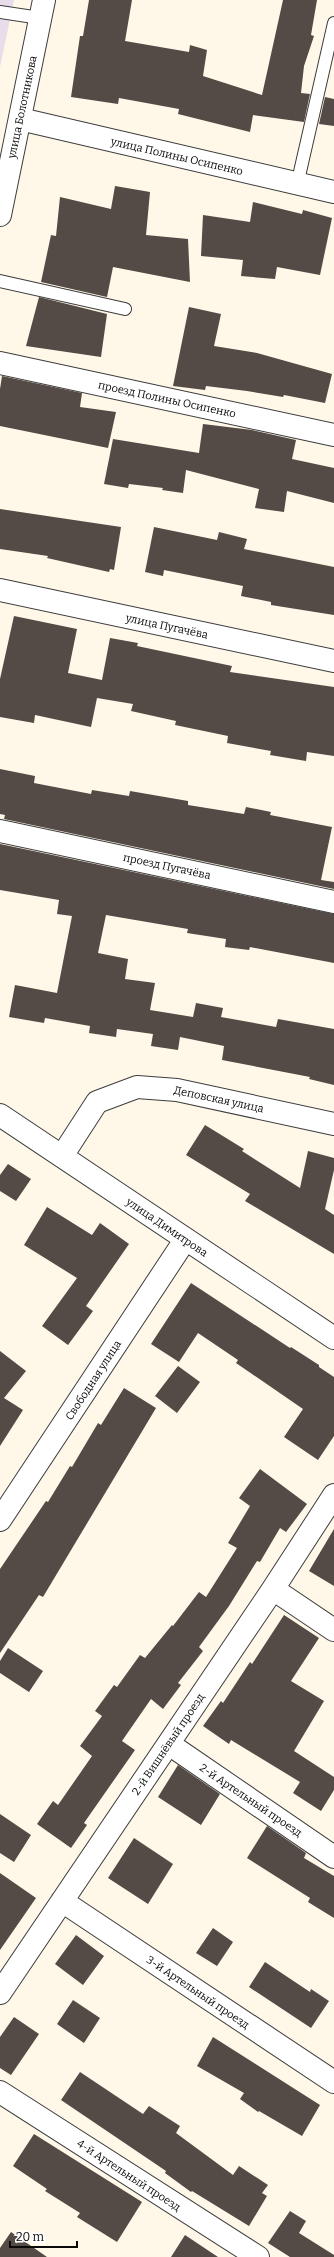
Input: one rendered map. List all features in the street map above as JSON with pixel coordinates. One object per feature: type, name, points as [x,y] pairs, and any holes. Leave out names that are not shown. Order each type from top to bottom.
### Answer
[{"type":"street","name":"улица Болотникова","points":[[0,215],[42,9]]},
{"type":"street","name":"улица Полины Осипенко","points":[[20,119],[334,192]]},
{"type":"street","name":"проезд Полины Осипенко","points":[[0,363],[334,435]]},
{"type":"street","name":"улица Пугачёва","points":[[0,590],[334,661]]},
{"type":"street","name":"проезд Пугачёва","points":[[0,831],[334,902]]},
{"type":"street","name":"Деповская улица","points":[[62,1156],[97,1102],[137,1087],[177,1090],[334,1124]]},
{"type":"street","name":"улица Димитрова","points":[[0,1115],[185,1240],[334,1338]]},
{"type":"street","name":"Свободная улица","points":[[0,1520],[185,1240]]},
{"type":"street","name":"2-й Вишнёвый проезд","points":[[0,1993],[273,1589],[334,1495]]},
{"type":"street","points":[[273,1589],[334,1630]]},
{"type":"street","name":"2-й Артельный проезд","points":[[169,1744],[334,1856]]},
{"type":"street","name":"3-й Артельный проезд","points":[[62,1901],[334,2082]]},
{"type":"street","name":"4-й Артельный проезд","points":[[0,2092],[258,2257]]},
{"type":"lane","points":[[0,12],[42,9]]},
{"type":"lane","points":[[297,184],[334,23]]},
{"type":"lane","points":[[0,281],[125,309]]},
{"type":"shaded area","points":[[0,0],[14,0],[0,67]]},
{"type":"building","points":[[89,0],[132,0],[125,41],[189,52],[190,45],[207,50],[203,76],[262,95],[283,0],[317,0],[311,35],[314,36],[304,66],[301,93],[310,94],[304,122],[253,115],[250,132],[178,114],[179,109],[119,98],[118,104],[71,97],[80,36],[83,36]]},
{"type":"building","points":[[325,97],[334,99],[334,126],[319,124]]},
{"type":"building","points":[[115,186],[150,192],[146,235],[188,239],[190,282],[113,267],[107,297],[41,282],[51,235],[56,236],[60,197],[111,209]]},
{"type":"building","points":[[253,202],[302,214],[303,210],[332,218],[320,275],[277,267],[275,279],[241,276],[243,260],[201,256],[203,215],[250,222]]},
{"type":"building","points":[[39,297],[107,314],[101,357],[26,346]]},
{"type":"building","points":[[189,307],[221,314],[214,346],[257,353],[332,374],[325,403],[284,395],[283,397],[206,386],[205,390],[173,386]]},
{"type":"building","points":[[2,376],[82,393],[80,407],[116,412],[108,448],[0,426],[0,389]]},
{"type":"building","points":[[203,424],[252,430],[296,440],[292,459],[334,468],[334,503],[287,491],[284,512],[255,508],[259,489],[186,470],[183,493],[162,490],[163,488],[129,484],[128,488],[104,484],[113,439],[199,453]]},
{"type":"building","points":[[0,509],[121,527],[114,570],[110,569],[109,572],[47,558],[48,556],[0,549]]},
{"type":"building","points":[[154,527],[217,540],[219,532],[247,539],[244,549],[334,567],[334,615],[271,605],[271,602],[241,596],[243,586],[164,570],[163,576],[145,572]]},
{"type":"building","points":[[14,616],[77,629],[68,673],[102,680],[110,638],[138,643],[137,646],[232,666],[230,672],[334,687],[334,756],[307,752],[306,761],[270,755],[271,751],[227,743],[228,736],[175,725],[176,721],[131,711],[133,704],[97,698],[91,727],[35,715],[34,723],[0,717],[0,679]]},
{"type":"building","points":[[0,769],[35,776],[34,783],[91,794],[92,790],[129,796],[130,791],[188,801],[188,805],[244,814],[246,807],[271,812],[270,815],[332,827],[321,880],[334,882],[334,889],[4,819],[5,815],[0,814]]},
{"type":"building","points":[[0,844],[334,914],[334,963],[250,947],[249,950],[225,947],[226,939],[187,933],[188,929],[106,915],[98,953],[128,959],[125,979],[155,983],[150,1010],[193,1017],[196,1003],[223,1008],[221,1017],[276,1027],[278,1019],[334,1029],[334,1085],[309,1079],[310,1077],[222,1060],[224,1046],[180,1037],[178,1050],[151,1046],[153,1034],[117,1029],[116,1037],[89,1033],[90,1026],[45,1018],[44,1023],[9,1017],[15,985],[57,993],[72,916],[57,914],[59,900],[0,890]]},
{"type":"building","points":[[205,1125],[244,1149],[242,1151],[300,1188],[308,1151],[334,1158],[334,1170],[325,1209],[334,1215],[334,1254],[245,1201],[250,1194],[186,1155]]},
{"type":"building","points":[[8,1164],[31,1179],[16,1201],[0,1191],[0,1175]]},
{"type":"building","points":[[47,1207],[92,1235],[100,1223],[129,1244],[86,1306],[93,1311],[68,1345],[42,1326],[77,1278],[24,1245]]},
{"type":"building","points":[[191,1283],[290,1348],[291,1347],[319,1365],[319,1367],[334,1377],[334,1436],[318,1460],[284,1437],[303,1409],[236,1363],[238,1360],[198,1333],[179,1362],[151,1344]]},
{"type":"building","points":[[0,1351],[26,1371],[4,1398],[23,1410],[0,1446]]},
{"type":"building","points":[[178,1366],[200,1382],[177,1413],[155,1396]]},
{"type":"building","points":[[124,1388],[156,1408],[43,1597],[39,1595],[0,1653],[0,1569],[46,1501],[48,1502],[70,1466],[72,1467],[98,1423],[101,1425]]},
{"type":"building","points":[[260,1469],[307,1504],[286,1532],[280,1528],[260,1562],[257,1561],[229,1606],[199,1647],[203,1651],[178,1683],[181,1685],[163,1709],[151,1699],[122,1741],[135,1750],[84,1823],[87,1825],[71,1848],[37,1824],[53,1801],[58,1805],[92,1756],[80,1746],[102,1716],[95,1711],[114,1685],[117,1687],[140,1655],[145,1658],[172,1625],[173,1626],[199,1592],[206,1597],[237,1548],[228,1543],[250,1506],[239,1498]]},
{"type":"building","points":[[334,1529],[334,1586],[309,1571]]},
{"type":"building","points":[[284,1615],[319,1638],[291,1681],[324,1701],[294,1751],[334,1777],[334,1790],[321,1811],[293,1793],[300,1782],[231,1740],[229,1744],[203,1726],[221,1701],[223,1703],[250,1662],[252,1664]]},
{"type":"building","points":[[8,1648],[43,1671],[29,1692],[0,1673],[0,1661]]},
{"type":"building","points":[[178,1765],[220,1794],[201,1825],[158,1797]]},
{"type":"building","points":[[0,1814],[31,1835],[14,1862],[0,1853]]},
{"type":"building","points":[[267,1826],[306,1853],[304,1858],[334,1876],[334,1918],[308,1902],[310,1898],[247,1858]]},
{"type":"building","points":[[134,1838],[173,1864],[148,1904],[108,1878]]},
{"type":"building","points":[[0,1873],[36,1898],[0,1950]]},
{"type":"building","points":[[213,1928],[233,1942],[217,1966],[196,1953]]},
{"type":"building","points":[[76,1935],[104,1956],[83,1985],[55,1964]]},
{"type":"building","points":[[265,1962],[310,1992],[311,1989],[329,2001],[311,2028],[249,1987]]},
{"type":"building","points":[[73,2000],[100,2018],[84,2043],[57,2024]]},
{"type":"building","points":[[14,2017],[39,2034],[11,2075],[0,2068],[0,2037]]},
{"type":"building","points":[[213,2037],[320,2105],[302,2136],[259,2111],[258,2112],[240,2099],[244,2093],[197,2066]]},
{"type":"building","points":[[80,2072],[143,2114],[149,2106],[180,2126],[176,2133],[233,2175],[239,2166],[268,2185],[262,2193],[267,2196],[249,2226],[192,2191],[191,2192],[165,2173],[166,2171],[61,2100]]},
{"type":"building","points":[[34,2134],[142,2202],[117,2242],[77,2217],[80,2213],[45,2191],[47,2189],[13,2166]]},
{"type":"building","points":[[290,2211],[306,2221],[299,2233],[334,2255],[334,2257],[290,2257],[268,2243]]},
{"type":"building","points":[[11,2232],[47,2257],[0,2257],[0,2248]]},
{"type":"building","points":[[185,2235],[218,2257],[171,2257]]}]
